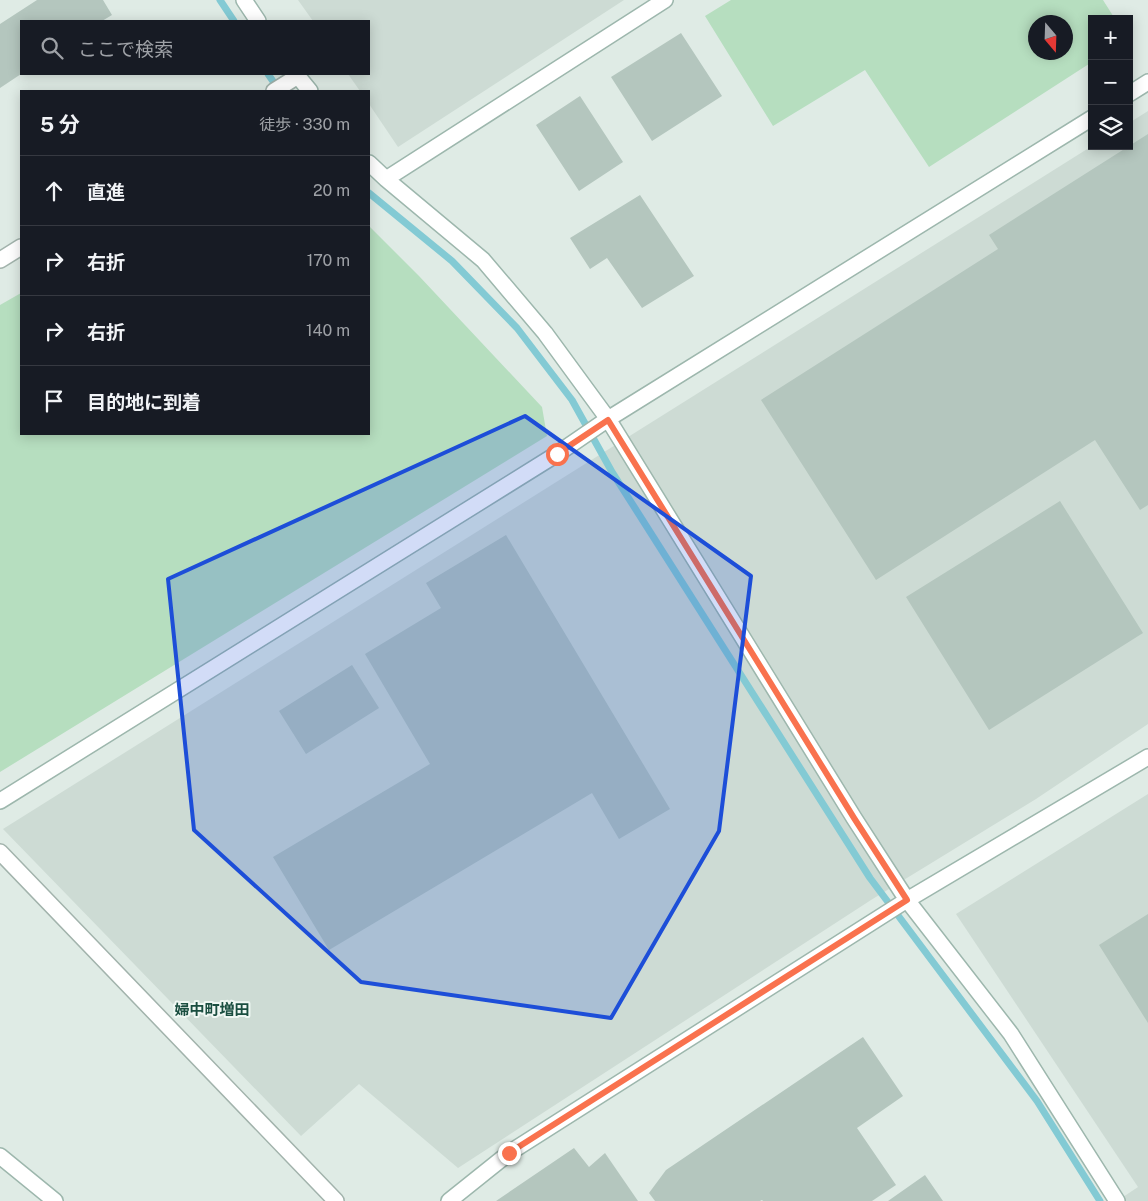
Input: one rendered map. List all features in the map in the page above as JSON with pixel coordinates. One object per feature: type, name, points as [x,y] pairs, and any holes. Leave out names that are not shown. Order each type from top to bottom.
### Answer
[{"type":"street","points":[[244,0],[257,20]]},
{"type":"street","points":[[386,179],[665,0]]},
{"type":"street","points":[[275,90],[297,75],[309,90]]},
{"type":"street","points":[[1133,91],[1148,82]]},
{"type":"street","points":[[0,801],[1088,120]]},
{"type":"street","points":[[370,164],[484,260],[545,332],[608,420],[854,818],[907,900],[1011,1034],[1117,1201]]},
{"type":"street","points":[[0,260],[20,248]]},
{"type":"street","points":[[449,1201],[509,1153],[907,900],[1148,757]]},
{"type":"street","points":[[0,852],[336,1201]]},
{"type":"street","points":[[0,1156],[55,1201]]},
{"type":"highlighted area","points":[[525,416],[751,576],[719,831],[611,1018],[361,982],[194,830],[168,579]]},
{"type":"shaded area","points":[[298,0],[624,0],[398,147],[370,105],[370,90],[359,90],[349,75],[370,75],[370,20],[312,20]]},
{"type":"shaded area","points":[[1148,111],[1148,724],[1036,799],[871,900],[458,1168],[359,1084],[301,1136],[3,829],[1088,149],[1133,150],[1133,120]]},
{"type":"shaded area","points":[[1148,794],[1148,1201],[1117,1201],[1138,1187],[956,914]]},
{"type":"green space","points":[[731,0],[1103,0],[1112,15],[1088,15],[1088,65],[929,167],[865,70],[773,126],[705,16]]},
{"type":"green space","points":[[370,227],[419,276],[542,407],[547,436],[0,772],[0,305],[20,294],[20,435],[370,435]]},
{"type":"building","points":[[37,0],[103,0],[112,15],[104,20],[20,20],[20,75],[0,88],[0,24]]},
{"type":"building","points":[[681,33],[722,96],[652,141],[611,77]]},
{"type":"building","points":[[580,96],[623,162],[579,191],[536,125]]},
{"type":"building","points":[[1148,134],[1148,505],[1140,510],[1095,440],[876,580],[761,400],[998,249],[989,235],[1123,150],[1133,150],[1133,144]]},
{"type":"building","points":[[640,195],[694,276],[642,308],[607,258],[590,269],[570,238]]},
{"type":"building","points":[[1060,501],[1143,633],[989,730],[906,597]]},
{"type":"building","points":[[506,535],[670,809],[619,839],[592,793],[329,950],[273,857],[430,764],[365,654],[441,608],[426,583]]},
{"type":"building","points":[[352,665],[379,708],[306,754],[279,711]]},
{"type":"building","points":[[1148,914],[1148,1023],[1099,945]]},
{"type":"building","points":[[863,1037],[903,1096],[857,1128],[896,1185],[872,1201],[655,1201],[649,1193],[666,1170]]},
{"type":"building","points":[[574,1148],[589,1167],[605,1153],[638,1201],[496,1201]]},
{"type":"building","points":[[925,1175],[943,1201],[888,1201]]},
{"type":"waterway","points":[[220,0],[233,20]]},
{"type":"waterway","points":[[269,75],[279,90]]},
{"type":"waterway","points":[[370,194],[452,261],[517,328],[572,400],[612,472],[870,878],[1037,1101],[1100,1201]]},
{"type":"district","name":"婦中町増田","points":[[212,1009]]},
{"type":"route","points":[[509,1153],[907,900],[854,818],[608,420],[557,454]]}]
